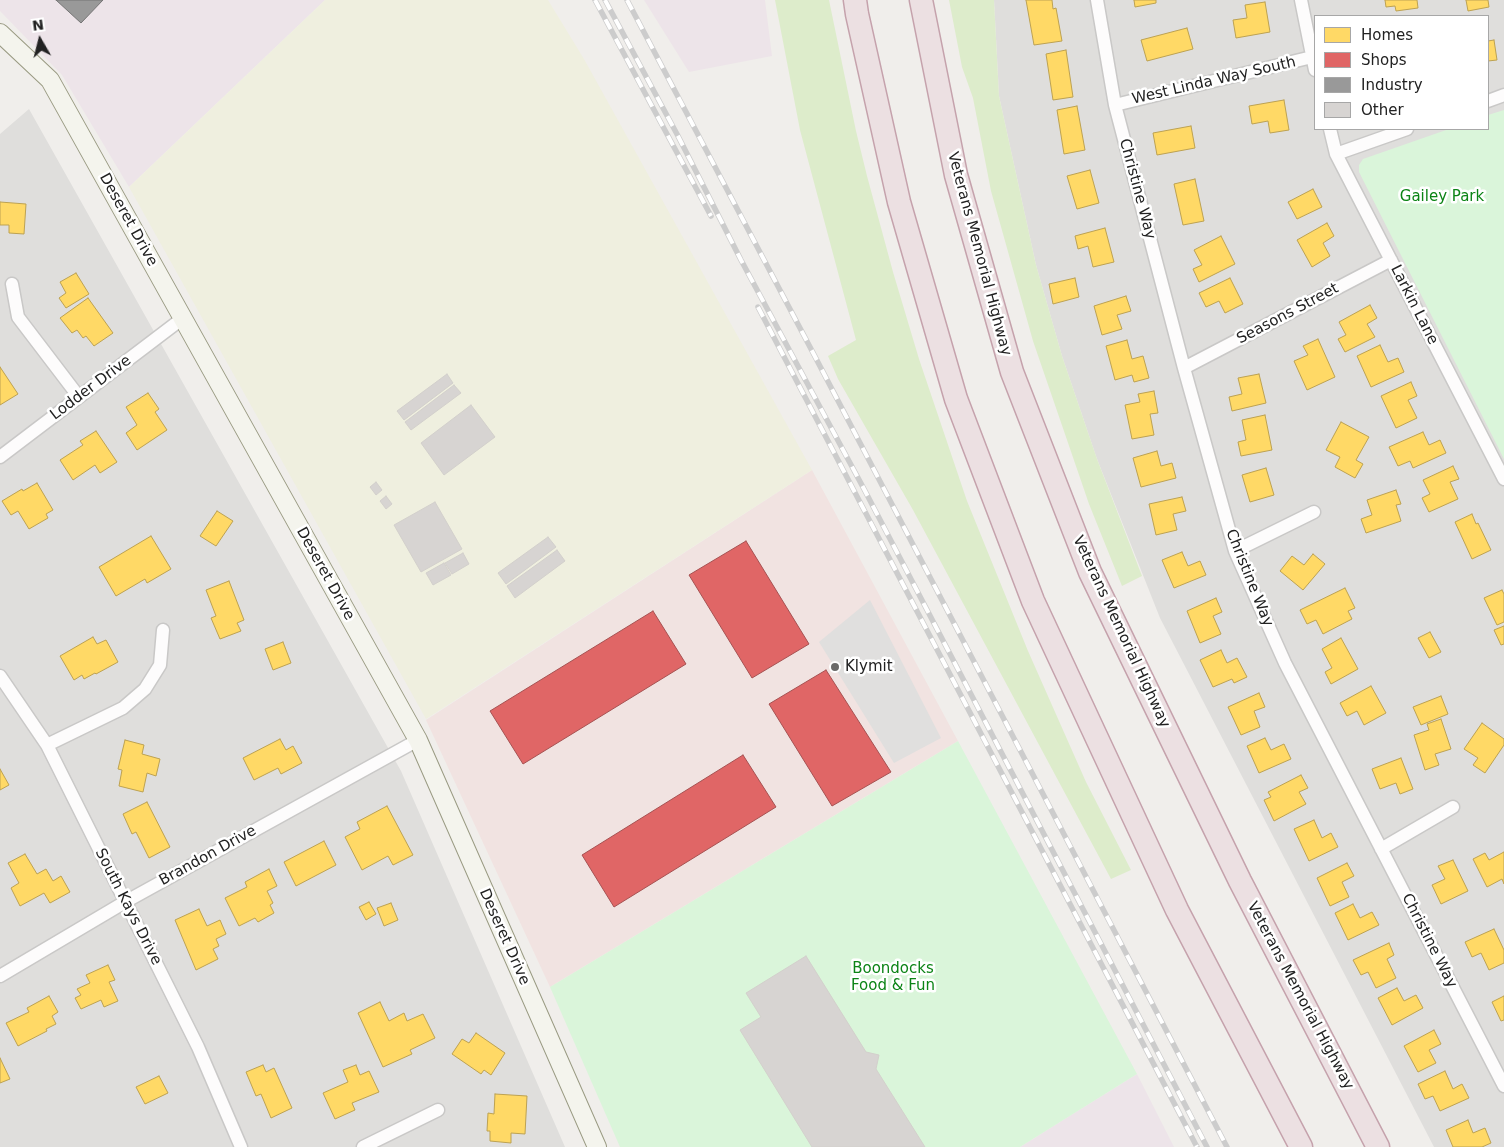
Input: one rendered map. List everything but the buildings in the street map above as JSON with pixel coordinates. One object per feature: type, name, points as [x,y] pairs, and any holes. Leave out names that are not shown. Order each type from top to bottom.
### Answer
[{"type":"highway","name":"Veterans Memorial Highway","points":[[922,0],[956,175],[1012,372],[1090,572],[1240,881],[1378,1147]]},
{"type":"highway","points":[[855,5],[899,202],[956,399],[1033,601],[1177,910],[1301,1147]]},
{"type":"street","name":"Christine Way","points":[[1097,0],[1115,104],[1184,368],[1235,551],[1285,663],[1381,849],[1500,1069],[1504,1086]]},
{"type":"street","points":[[1301,0],[1314,63]]},
{"type":"street","name":"Deseret Drive","points":[[0,32],[50,80],[418,740],[597,1147]]},
{"type":"street","name":"West Linda Way South","points":[[1115,104],[1314,63]]},
{"type":"street","points":[[1489,101],[1504,95]]},
{"type":"street","name":"Larkin Lane","points":[[1330,130],[1336,154],[1504,479]]},
{"type":"street","points":[[1336,154],[1404,130]]},
{"type":"street","name":"Seasons Street","points":[[1184,368],[1391,260]]},
{"type":"street","points":[[12,284],[18,317],[79,397]]},
{"type":"street","name":"Lodder Drive","points":[[0,457],[183,318]]},
{"type":"street","points":[[1235,551],[1314,512]]},
{"type":"street","points":[[46,745],[122,708],[145,689],[160,665],[164,630]]},
{"type":"street","name":"South Kays Drive","points":[[0,676],[46,745],[198,1047],[241,1147]]},
{"type":"street","name":"Brandon Drive","points":[[0,976],[125,902],[418,740]]},
{"type":"street","points":[[1381,849],[1453,807]]},
{"type":"street","points":[[363,1147],[438,1110]]},
{"type":"shaded area","points":[[0,0],[325,0],[129,187],[62,75],[0,11]]},
{"type":"shaded area","points":[[644,0],[765,0],[772,56],[689,72]]},
{"type":"shaded area","points":[[994,0],[1504,0],[1504,1147],[1434,1147],[1160,618],[1097,459],[1062,356],[1036,265],[999,96]]},
{"type":"shaded area","points":[[29,109],[401,771],[565,1147],[0,1147],[0,134]]},
{"type":"shaded area","points":[[812,470],[958,741],[550,987],[426,720]]},
{"type":"shaded area","points":[[870,600],[941,738],[894,763],[819,642]]},
{"type":"shaded area","points":[[1137,1074],[1174,1147],[1020,1147]]},
{"type":"green space","points":[[325,0],[548,0],[584,59],[812,470],[426,719],[129,187]]},
{"type":"green space","points":[[775,0],[829,0],[867,176],[919,359],[967,501],[1028,651],[1086,782],[1131,870],[1111,879],[913,510],[838,379],[828,356],[856,340],[800,130]]},
{"type":"green space","points":[[949,0],[994,0],[999,96],[1036,265],[1062,356],[1097,459],[1142,576],[1122,586],[1089,504],[1033,341],[991,191],[973,98],[962,67]]},
{"type":"green space","name":"Gailey Park","points":[[1504,110],[1504,459],[1359,172],[1359,165],[1363,159],[1446,130],[1489,130],[1489,115]]},
{"type":"green space","name":"Boondocks Food & Fun","points":[[958,741],[1137,1074],[1020,1147],[620,1147],[550,987]]},
{"type":"railway","points":[[595,0],[711,216]]},
{"type":"railway","points":[[605,0],[678,136],[741,260],[864,489],[1207,1147]]},
{"type":"railway","points":[[627,0],[1227,1147]]},
{"type":"railway","points":[[758,307],[1197,1147]]},
{"type":"place","name":"Klymit","points":[[835,667]]}]
